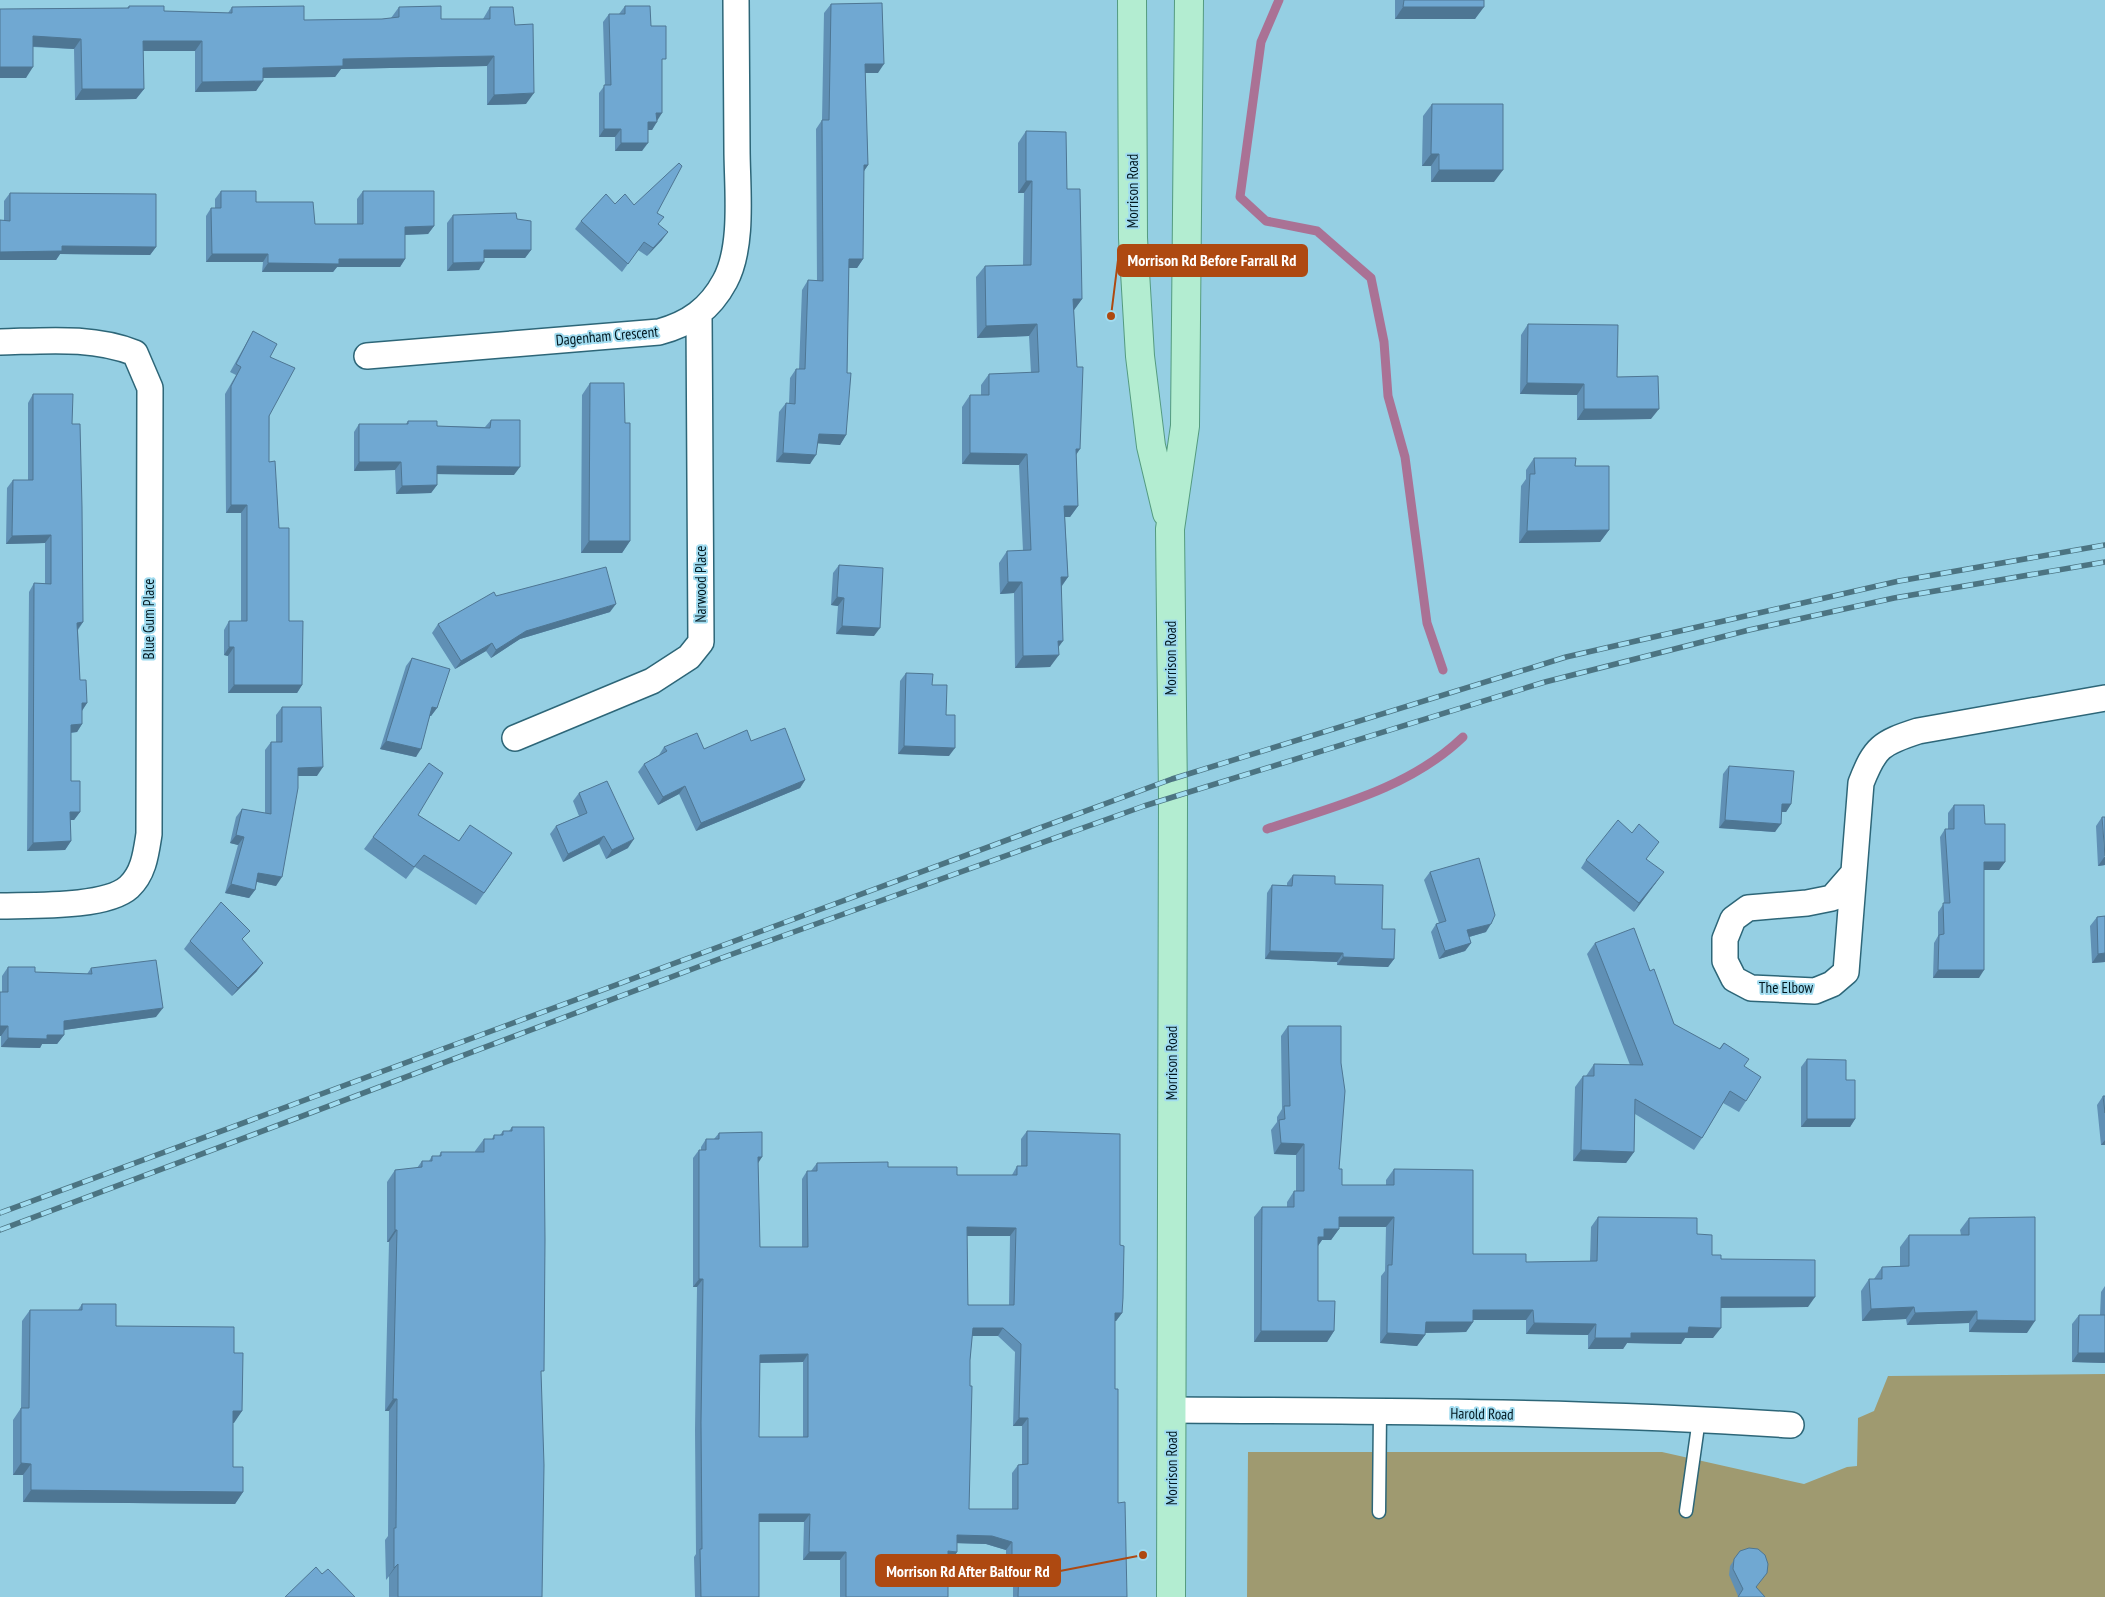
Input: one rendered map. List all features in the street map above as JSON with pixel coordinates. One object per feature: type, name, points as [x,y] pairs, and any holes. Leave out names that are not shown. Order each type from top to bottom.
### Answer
[{"type":"main road","name":"Morrison Road","points":[[1132,0],[1133,238],[1140,356],[1151,446],[1170,529]]},
{"type":"main road","name":"Morrison Road","points":[[1171,1597],[1170,529],[1186,426],[1189,0]]},
{"type":"street","name":"Dagenham Crescent","points":[[367,356],[659,332],[679,327],[699,315],[713,300],[722,286],[733,259],[737,217],[736,0]]},
{"type":"street","name":"Narwood Place","points":[[516,738],[652,681],[689,657],[701,642],[699,315]]},
{"type":"street","name":"Blue Gum Place","points":[[0,342],[76,340],[121,348],[135,353],[150,388],[149,834],[144,864],[128,888],[102,900],[0,906]]},
{"type":"street","name":"The Elbow","points":[[1852,875],[1832,898],[1807,903],[1748,908],[1733,919],[1724,939],[1724,961],[1734,979],[1751,988],[1815,991],[1832,984],[1846,972],[1852,875],[1861,783],[1871,757],[1891,740],[1918,731],[2105,698]]},
{"type":"street","name":"Harold Road","points":[[1172,1410],[1380,1411],[1699,1419],[1791,1425]]},
{"type":"lane","points":[[1379,1512],[1380,1411]]},
{"type":"lane","points":[[1686,1511],[1699,1419]]},
{"type":"shaded area","points":[[2105,1374],[2105,1597],[1247,1597],[1248,1452],[1662,1452],[1804,1484],[1847,1467],[1857,1466],[1858,1418],[1874,1411],[1888,1376]]},
{"type":"building","points":[[1404,0],[1484,0],[1484,7],[1403,7]]},
{"type":"building","points":[[882,3],[884,64],[865,64],[868,165],[864,165],[863,259],[849,259],[847,373],[851,373],[846,435],[819,434],[816,455],[783,453],[786,403],[795,404],[796,369],[805,369],[808,280],[823,281],[822,120],[829,120],[831,4]]},
{"type":"building","points":[[129,6],[164,6],[164,11],[232,13],[232,7],[304,6],[304,20],[382,19],[399,17],[399,7],[441,6],[441,19],[490,19],[490,7],[513,7],[515,25],[533,24],[534,93],[494,95],[494,56],[343,59],[343,66],[263,68],[263,81],[202,82],[202,41],[143,41],[144,89],[82,89],[81,39],[33,36],[33,67],[0,67],[0,9],[129,8]]},
{"type":"building","points":[[625,6],[650,6],[651,26],[666,26],[666,59],[662,59],[662,113],[656,113],[657,122],[648,122],[648,143],[621,143],[621,129],[604,129],[604,85],[611,85],[609,14],[625,14]]},
{"type":"building","points":[[1432,104],[1503,104],[1503,170],[1439,170],[1439,154],[1431,154]]},
{"type":"building","points":[[1026,131],[1066,132],[1067,189],[1080,189],[1082,299],[1073,299],[1077,367],[1083,367],[1080,449],[1076,449],[1078,506],[1064,506],[1068,577],[1061,577],[1063,641],[1058,641],[1059,655],[1023,656],[1022,582],[1008,582],[1007,551],[1031,550],[1027,454],[970,453],[970,395],[989,395],[989,374],[1039,372],[1037,324],[986,326],[985,266],[1031,265],[1032,181],[1026,181]]},
{"type":"building","points":[[679,163],[682,166],[657,213],[664,217],[658,224],[668,232],[653,248],[644,242],[628,264],[581,221],[606,194],[615,204],[625,194],[634,205]]},
{"type":"building","points":[[221,191],[256,191],[256,202],[313,202],[315,224],[363,224],[363,191],[434,191],[434,226],[405,227],[405,259],[339,259],[339,264],[268,263],[268,254],[212,254],[211,208],[221,208]]},
{"type":"building","points":[[10,193],[156,194],[156,247],[62,246],[62,251],[0,252],[0,220],[10,221]]},
{"type":"building","points":[[516,213],[517,219],[531,221],[531,250],[484,250],[484,262],[453,263],[453,215]]},
{"type":"building","points":[[1528,324],[1618,325],[1617,377],[1658,376],[1659,409],[1584,409],[1584,384],[1527,383]]},
{"type":"building","points":[[253,331],[277,344],[270,357],[295,368],[269,416],[269,462],[275,461],[279,528],[289,528],[289,621],[303,621],[302,685],[234,685],[234,647],[229,647],[229,621],[247,621],[247,505],[231,505],[231,386],[241,367],[236,364]]},
{"type":"building","points":[[590,383],[624,383],[625,423],[630,423],[630,541],[589,541]]},
{"type":"building","points":[[33,394],[73,394],[72,424],[80,424],[83,622],[77,623],[80,680],[86,680],[87,703],[82,703],[82,724],[71,725],[71,781],[80,781],[80,812],[70,812],[71,841],[33,843],[34,583],[51,584],[51,535],[12,536],[13,480],[33,480]]},
{"type":"building","points":[[491,420],[520,420],[520,467],[437,466],[437,485],[402,486],[401,462],[359,462],[359,424],[408,424],[408,421],[437,421],[437,426],[490,428]]},
{"type":"building","points":[[1534,458],[1576,458],[1575,466],[1609,466],[1609,530],[1527,531],[1530,474],[1535,474]]},
{"type":"building","points":[[839,565],[883,568],[880,628],[842,626],[844,598],[837,597]]},
{"type":"building","points":[[606,567],[616,604],[526,631],[496,650],[492,643],[461,661],[438,624],[494,592],[496,596]]},
{"type":"building","points":[[412,658],[450,669],[437,708],[432,707],[421,749],[386,741]]},
{"type":"building","points":[[906,673],[933,674],[932,685],[947,685],[946,715],[955,715],[955,748],[904,746]]},
{"type":"building","points":[[282,707],[321,707],[323,767],[298,768],[298,788],[282,877],[258,873],[255,890],[231,884],[244,837],[236,835],[242,809],[271,814],[271,742],[282,742]]},
{"type":"building","points":[[785,728],[805,780],[701,823],[685,786],[663,797],[644,764],[667,751],[664,747],[697,733],[704,749],[747,730],[751,741]]},
{"type":"building","points":[[429,763],[443,773],[418,815],[459,841],[470,825],[512,853],[484,893],[424,855],[414,867],[373,837]]},
{"type":"building","points":[[1729,766],[1794,771],[1791,804],[1782,804],[1781,824],[1725,820]]},
{"type":"building","points":[[607,781],[634,839],[612,850],[604,836],[568,854],[556,826],[587,813],[579,793]]},
{"type":"building","points":[[1954,805],[1984,805],[1985,824],[2005,824],[2005,862],[1984,862],[1984,970],[1938,970],[1939,935],[1944,934],[1943,903],[1950,903],[1945,829],[1954,829]]},
{"type":"building","points":[[2102,817],[2105,817],[2105,856]]},
{"type":"building","points":[[1618,820],[1632,833],[1639,824],[1659,842],[1646,859],[1664,872],[1639,903],[1586,860]]},
{"type":"building","points":[[1479,858],[1495,915],[1491,924],[1467,930],[1471,943],[1445,951],[1436,924],[1446,921],[1430,872]]},
{"type":"building","points":[[1293,875],[1335,876],[1335,884],[1383,885],[1382,929],[1395,929],[1394,959],[1343,957],[1343,953],[1270,951],[1272,885],[1292,886]]},
{"type":"building","points":[[221,902],[250,931],[242,939],[263,963],[238,988],[190,941]]},
{"type":"building","points":[[2105,916],[2105,953],[2098,954],[2097,917]]},
{"type":"building","points":[[1634,928],[1650,971],[1654,969],[1674,1024],[1720,1049],[1724,1043],[1749,1059],[1744,1066],[1761,1077],[1746,1101],[1730,1091],[1702,1138],[1635,1099],[1634,1152],[1581,1150],[1583,1076],[1594,1076],[1594,1064],[1643,1065],[1595,943]]},
{"type":"building","points":[[156,960],[163,1008],[64,1021],[64,1035],[47,1035],[47,1039],[8,1038],[8,1026],[0,1026],[0,992],[8,992],[8,967],[35,967],[35,972],[92,974],[91,968]]},
{"type":"building","points":[[1288,1026],[1341,1026],[1341,1063],[1345,1091],[1339,1169],[1342,1169],[1342,1185],[1394,1185],[1394,1169],[1473,1170],[1473,1254],[1526,1254],[1526,1262],[1597,1261],[1598,1217],[1697,1218],[1697,1234],[1712,1235],[1712,1255],[1721,1255],[1721,1259],[1815,1260],[1815,1297],[1721,1297],[1721,1328],[1689,1327],[1688,1333],[1631,1333],[1631,1338],[1595,1338],[1596,1324],[1534,1323],[1533,1310],[1473,1310],[1473,1322],[1426,1322],[1425,1335],[1387,1333],[1388,1265],[1392,1265],[1394,1217],[1339,1217],[1339,1229],[1324,1229],[1324,1237],[1318,1237],[1318,1301],[1335,1301],[1334,1331],[1261,1331],[1262,1207],[1294,1207],[1294,1191],[1304,1191],[1304,1144],[1281,1143],[1279,1120],[1285,1119],[1284,1106],[1290,1106]]},
{"type":"building","points":[[1807,1059],[1846,1060],[1846,1080],[1855,1080],[1855,1119],[1807,1119]]},
{"type":"building","points":[[2103,1096],[2105,1096],[2105,1113]]},
{"type":"building","points":[[512,1127],[544,1127],[544,1371],[541,1371],[544,1465],[542,1597],[398,1597],[398,1564],[394,1568],[397,1399],[393,1399],[397,1230],[395,1230],[395,1170],[422,1167],[422,1161],[432,1161],[432,1156],[441,1156],[441,1152],[484,1152],[484,1139],[494,1139],[494,1135],[503,1135],[503,1131],[512,1131]]},
{"type":"building","points":[[1027,1131],[1120,1134],[1120,1245],[1124,1246],[1123,1298],[1122,1313],[1115,1313],[1115,1389],[1118,1389],[1118,1503],[1125,1502],[1127,1597],[1018,1597],[1019,1566],[1012,1566],[1012,1542],[992,1536],[957,1535],[957,1552],[948,1551],[948,1597],[846,1597],[846,1552],[809,1552],[810,1514],[759,1514],[759,1597],[701,1597],[703,1279],[699,1279],[699,1150],[706,1150],[706,1139],[719,1139],[719,1133],[762,1132],[762,1157],[758,1157],[760,1247],[808,1247],[807,1171],[817,1171],[817,1163],[888,1162],[888,1167],[957,1167],[957,1175],[1017,1175],[1017,1166],[1027,1166]],"holes":[[[967,1227],[1016,1228],[1014,1305],[968,1305]],[[973,1328],[1003,1328],[1021,1344],[1019,1418],[1028,1418],[1028,1464],[1018,1465],[1018,1509],[969,1509],[972,1386],[970,1386]],[[808,1354],[808,1437],[759,1437],[760,1355]]]},
{"type":"building","points":[[2035,1217],[2035,1321],[1977,1320],[1977,1311],[1915,1313],[1914,1307],[1871,1309],[1869,1279],[1882,1279],[1882,1267],[1909,1266],[1909,1235],[1969,1235],[1969,1218]]},
{"type":"building","points":[[82,1304],[116,1304],[116,1326],[234,1327],[234,1353],[243,1353],[242,1411],[233,1411],[233,1467],[243,1467],[243,1492],[31,1490],[31,1464],[21,1463],[21,1408],[29,1408],[30,1310],[82,1310]]},
{"type":"building","points":[[2079,1315],[2105,1315],[2105,1353],[2078,1353]]},
{"type":"building","points":[[1749,1548],[1758,1549],[1765,1555],[1768,1564],[1767,1573],[1756,1587],[1765,1597],[1738,1597],[1743,1589],[1733,1569],[1734,1559],[1740,1551]]},
{"type":"building","points":[[316,1567],[322,1574],[328,1569],[355,1597],[285,1597]]},
{"type":"waterway","points":[[1279,0],[1261,42],[1240,197],[1266,221],[1317,231],[1371,278],[1384,342],[1388,396],[1405,457],[1427,623],[1443,670]]},
{"type":"waterway","points":[[1267,829],[1371,794],[1420,770],[1463,737]]},
{"type":"railway","points":[[0,1213],[1172,779],[1566,657],[1899,581],[2105,545]]},
{"type":"railway","points":[[0,1230],[727,956],[1144,806],[1545,682],[1749,630],[1894,598],[2105,562]]},
{"type":"place","name":"Morrison Rd Before Farrall Rd","points":[[1111,316]]},
{"type":"place","name":"Morrison Rd After Balfour Rd","points":[[1143,1555]]}]
